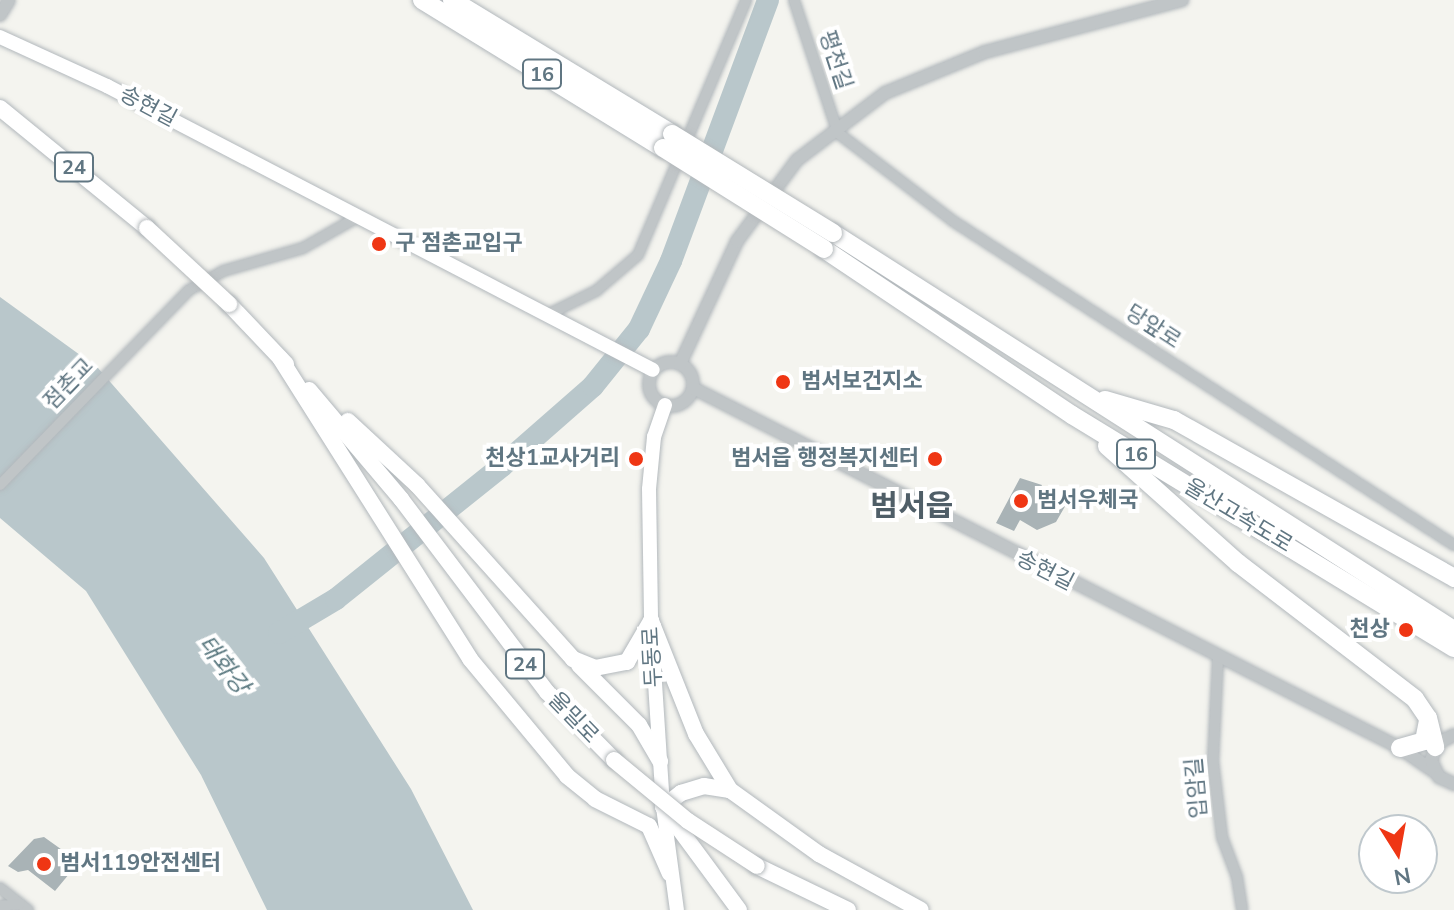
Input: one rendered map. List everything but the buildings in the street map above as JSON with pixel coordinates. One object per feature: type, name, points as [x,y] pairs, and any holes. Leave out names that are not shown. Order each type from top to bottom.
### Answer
[{"type":"highway","name":"16","points":[[422,0],[667,141]]},
{"type":"highway","name":"16","points":[[452,0],[667,141],[829,241]]},
{"type":"highway","name":"울산고속도로","points":[[829,241],[1087,395],[1454,630]]},
{"type":"highway","name":"울산고속도로","points":[[829,241],[1072,415],[1454,648]]},
{"type":"highway","points":[[1087,395],[1174,420],[1454,578]]},
{"type":"highway","points":[[1072,415],[1238,563],[1415,699],[1428,718],[1435,747]]},
{"type":"highway","points":[[1400,748],[1424,741],[1428,718]]},
{"type":"main road","name":"송현길","points":[[0,37],[294,183],[356,218]]},
{"type":"main road","name":"24","points":[[0,108],[147,228],[229,304],[280,358]]},
{"type":"main road","points":[[356,218],[653,370]]},
{"type":"main road","points":[[280,358],[417,485],[573,659],[639,725],[660,761]]},
{"type":"main road","points":[[280,358],[421,586],[470,659],[555,764],[605,804],[649,826],[670,874]]},
{"type":"main road","name":"울밀로","points":[[280,358],[401,499],[547,692],[614,760],[688,821],[757,866],[848,910]]},
{"type":"main road","name":"두동로","points":[[665,405],[654,437],[649,489],[651,621],[663,802],[677,910]]},
{"type":"main road","points":[[573,659],[595,668],[627,662],[651,621]]},
{"type":"main road","points":[[651,621],[696,734],[730,790],[819,854],[921,910]]},
{"type":"main road","points":[[605,804],[650,811],[681,793],[704,786],[730,790]]},
{"type":"main road","points":[[663,802],[739,910]]},
{"type":"street","points":[[0,15],[9,0]]},
{"type":"street","points":[[547,315],[608,283],[638,255],[746,0]]},
{"type":"street","name":"평천길","points":[[794,0],[838,133]]},
{"type":"street","points":[[680,364],[737,241],[797,160],[838,133],[885,93],[933,72],[1056,31],[1182,0]]},
{"type":"street","name":"당앞로","points":[[838,133],[953,221],[1454,545]]},
{"type":"street","name":"점촌교","points":[[0,485],[189,290],[223,271],[303,248],[356,218]]},
{"type":"street","points":[[666,362],[680,364],[690,374],[693,388],[685,400],[665,405],[650,391],[653,370],[666,362]]},
{"type":"street","name":"송현길","points":[[693,388],[1218,659],[1400,748],[1454,784]]},
{"type":"street","name":"입암길","points":[[1218,659],[1213,761],[1222,837],[1237,877],[1242,910]]},
{"type":"street","points":[[1435,772],[1435,747],[1454,735]]},
{"type":"street","name":"송현길","points":[[1400,748],[1435,747]]},
{"type":"street","points":[[0,888],[24,907]]},
{"type":"street","points":[[0,906],[24,907]]},
{"type":"water","name":"태화강","points":[[0,297],[98,368],[264,558],[411,789],[473,910],[267,910],[201,775],[86,591],[0,518]]},
{"type":"waterway","points":[[279,633],[336,599],[502,466],[593,386],[639,329],[671,261],[768,0]]},
{"type":"place","name":"구 점촌교입구","points":[[379,244]]},
{"type":"place","name":"범서보건지소","points":[[783,382]]},
{"type":"place","name":"천상1교사거리","points":[[636,459]]},
{"type":"place","name":"범서읍 행정복지센터","points":[[935,459]]},
{"type":"place","name":"범서우체국","points":[[1021,501]]},
{"type":"place","name":"천상","points":[[1406,630]]},
{"type":"place","name":"범서119안전센터","points":[[44,864]]},
{"type":"district","name":"범서읍","points":[[912,507]]}]
